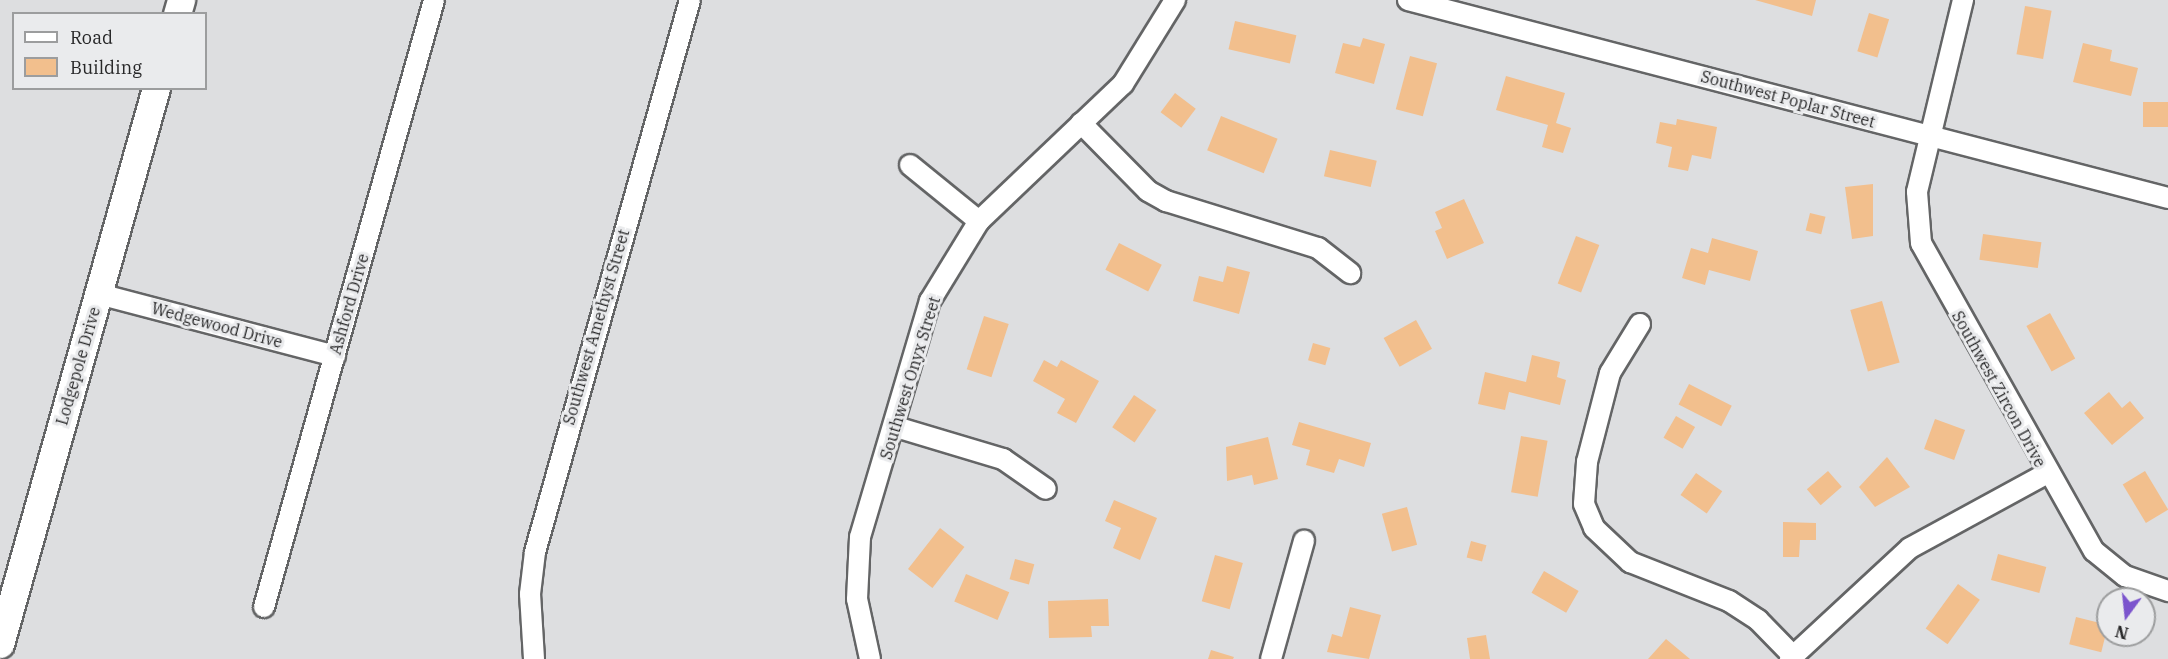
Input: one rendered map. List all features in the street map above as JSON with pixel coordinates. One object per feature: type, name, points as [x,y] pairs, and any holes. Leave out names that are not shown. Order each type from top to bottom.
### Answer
[{"type":"street","name":"Ashford Drive","points":[[264,607],[434,0]]},
{"type":"street","name":"Southwest Amethyst Street","points":[[534,659],[530,594],[538,541],[690,0]]},
{"type":"street","name":"Southwest Onyx Street","points":[[870,659],[862,631],[856,569],[860,537],[896,427],[930,301],[979,221],[1122,84],[1175,0]]},
{"type":"street","name":"Southwest Poplar Street","points":[[1408,0],[2168,198]]},
{"type":"street","name":"Southwest Zircon Drive","points":[[1963,0],[1917,192],[1921,243],[2046,474],[2107,564],[2168,591]]},
{"type":"street","name":"Lodgepole Drive","points":[[0,644],[155,90]]},
{"type":"street","points":[[1082,123],[1148,191],[1166,201],[1318,248],[1350,273]]},
{"type":"street","points":[[910,165],[979,221]]},
{"type":"street","name":"Wedgewood Drive","points":[[99,294],[335,356]]},
{"type":"street","points":[[1640,324],[1610,373],[1587,462],[1584,504],[1594,528],[1630,562],[1729,602],[1758,620],[1792,658],[1910,548],[2046,474]]},
{"type":"street","points":[[896,427],[1002,459],[1046,489]]},
{"type":"street","points":[[1271,659],[1304,541]]},
{"type":"building","points":[[1755,0],[1816,0],[1812,16]]},
{"type":"building","points":[[2025,6],[2052,11],[2043,59],[2016,54]]},
{"type":"building","points":[[1869,13],[1889,19],[1877,57],[1857,51]]},
{"type":"building","points":[[1235,21],[1296,35],[1290,63],[1228,49]]},
{"type":"building","points":[[1363,38],[1385,44],[1374,84],[1335,73],[1343,43],[1360,47]]},
{"type":"building","points":[[2083,43],[2112,50],[2110,61],[2138,68],[2131,96],[2073,82]]},
{"type":"building","points":[[1410,56],[1437,63],[1423,116],[1396,109]]},
{"type":"building","points":[[1506,76],[1565,93],[1556,123],[1571,128],[1563,153],[1542,147],[1548,125],[1496,110]]},
{"type":"building","points":[[1175,93],[1196,109],[1181,128],[1161,112]]},
{"type":"building","points":[[2143,102],[2168,102],[2168,127],[2143,127]]},
{"type":"building","points":[[1221,116],[1278,139],[1264,173],[1207,150]]},
{"type":"building","points":[[1677,119],[1717,127],[1711,159],[1692,155],[1688,171],[1668,167],[1672,147],[1656,143],[1660,122],[1676,125]]},
{"type":"building","points":[[1330,150],[1377,161],[1371,187],[1324,176]]},
{"type":"building","points":[[1873,184],[1873,236],[1852,239],[1845,187]]},
{"type":"building","points":[[1464,199],[1484,243],[1447,259],[1435,231],[1442,228],[1435,212]]},
{"type":"building","points":[[1810,213],[1826,217],[1821,234],[1806,230]]},
{"type":"building","points":[[1983,234],[2041,242],[2038,268],[1979,260]]},
{"type":"building","points":[[1576,236],[1599,245],[1581,293],[1558,284]]},
{"type":"building","points":[[1712,238],[1758,251],[1750,281],[1709,270],[1705,285],[1682,278],[1691,248],[1708,253]]},
{"type":"building","points":[[1119,243],[1162,265],[1148,292],[1105,270]]},
{"type":"building","points":[[1227,266],[1250,272],[1239,314],[1193,301],[1199,276],[1223,282]]},
{"type":"building","points":[[1882,301],[1900,363],[1868,372],[1850,310]]},
{"type":"building","points":[[2050,313],[2075,358],[2052,372],[2026,326]]},
{"type":"building","points":[[984,316],[1009,324],[991,377],[967,369]]},
{"type":"building","points":[[1416,320],[1432,349],[1400,367],[1384,338]]},
{"type":"building","points":[[1313,343],[1330,348],[1325,365],[1308,360]]},
{"type":"building","points":[[1532,355],[1560,362],[1557,377],[1566,380],[1560,405],[1509,392],[1505,410],[1478,404],[1485,372],[1526,382]]},
{"type":"building","points":[[1044,360],[1057,367],[1061,360],[1099,381],[1076,423],[1057,413],[1065,399],[1033,381]]},
{"type":"building","points":[[1689,384],[1732,406],[1721,426],[1679,404]]},
{"type":"building","points":[[2109,392],[2122,408],[2130,401],[2144,418],[2112,445],[2084,413]]},
{"type":"building","points":[[1134,395],[1156,410],[1135,442],[1112,427]]},
{"type":"building","points":[[1676,416],[1695,427],[1683,449],[1664,438]]},
{"type":"building","points":[[1935,419],[1965,430],[1954,460],[1924,449]]},
{"type":"building","points":[[1299,422],[1371,443],[1364,467],[1339,459],[1334,473],[1306,465],[1310,450],[1292,445]]},
{"type":"building","points":[[1521,436],[1548,441],[1538,497],[1511,492]]},
{"type":"building","points":[[1268,437],[1278,479],[1254,485],[1252,475],[1227,481],[1226,447]]},
{"type":"building","points":[[1887,457],[1910,487],[1875,507],[1859,487]]},
{"type":"building","points":[[1828,471],[1842,487],[1821,505],[1807,489]]},
{"type":"building","points":[[2145,471],[2168,509],[2146,523],[2123,484]]},
{"type":"building","points":[[1696,473],[1722,491],[1707,513],[1681,495]]},
{"type":"building","points":[[1114,500],[1157,518],[1140,560],[1113,548],[1121,528],[1105,521]]},
{"type":"building","points":[[1407,507],[1417,545],[1392,551],[1382,514]]},
{"type":"building","points":[[1783,522],[1816,523],[1816,540],[1800,540],[1799,557],[1783,557]]},
{"type":"building","points":[[940,528],[964,547],[932,588],[908,569]]},
{"type":"building","points":[[1471,541],[1486,545],[1482,562],[1467,557]]},
{"type":"building","points":[[1998,554],[2046,567],[2039,593],[1991,580]]},
{"type":"building","points":[[1215,555],[1243,563],[1230,609],[1202,601]]},
{"type":"building","points":[[1015,559],[1034,564],[1029,584],[1010,579]]},
{"type":"building","points":[[1544,571],[1579,591],[1566,613],[1532,593]]},
{"type":"building","points":[[966,574],[1009,592],[998,620],[954,602]]},
{"type":"building","points":[[1958,584],[1980,600],[1948,644],[1926,628]]},
{"type":"building","points":[[1108,599],[1109,626],[1091,626],[1092,637],[1049,638],[1048,601]]},
{"type":"building","points":[[1350,607],[1381,615],[1369,659],[1327,652],[1332,634],[1342,637]]},
{"type":"building","points":[[2076,617],[2096,622],[2096,647],[2103,647],[2101,652],[2069,644]]},
{"type":"building","points":[[1486,635],[1490,659],[1470,659],[1467,638]]},
{"type":"building","points":[[1666,639],[1690,659],[1648,659]]},
{"type":"building","points":[[1211,650],[1234,657],[1233,659],[1208,659]]}]
